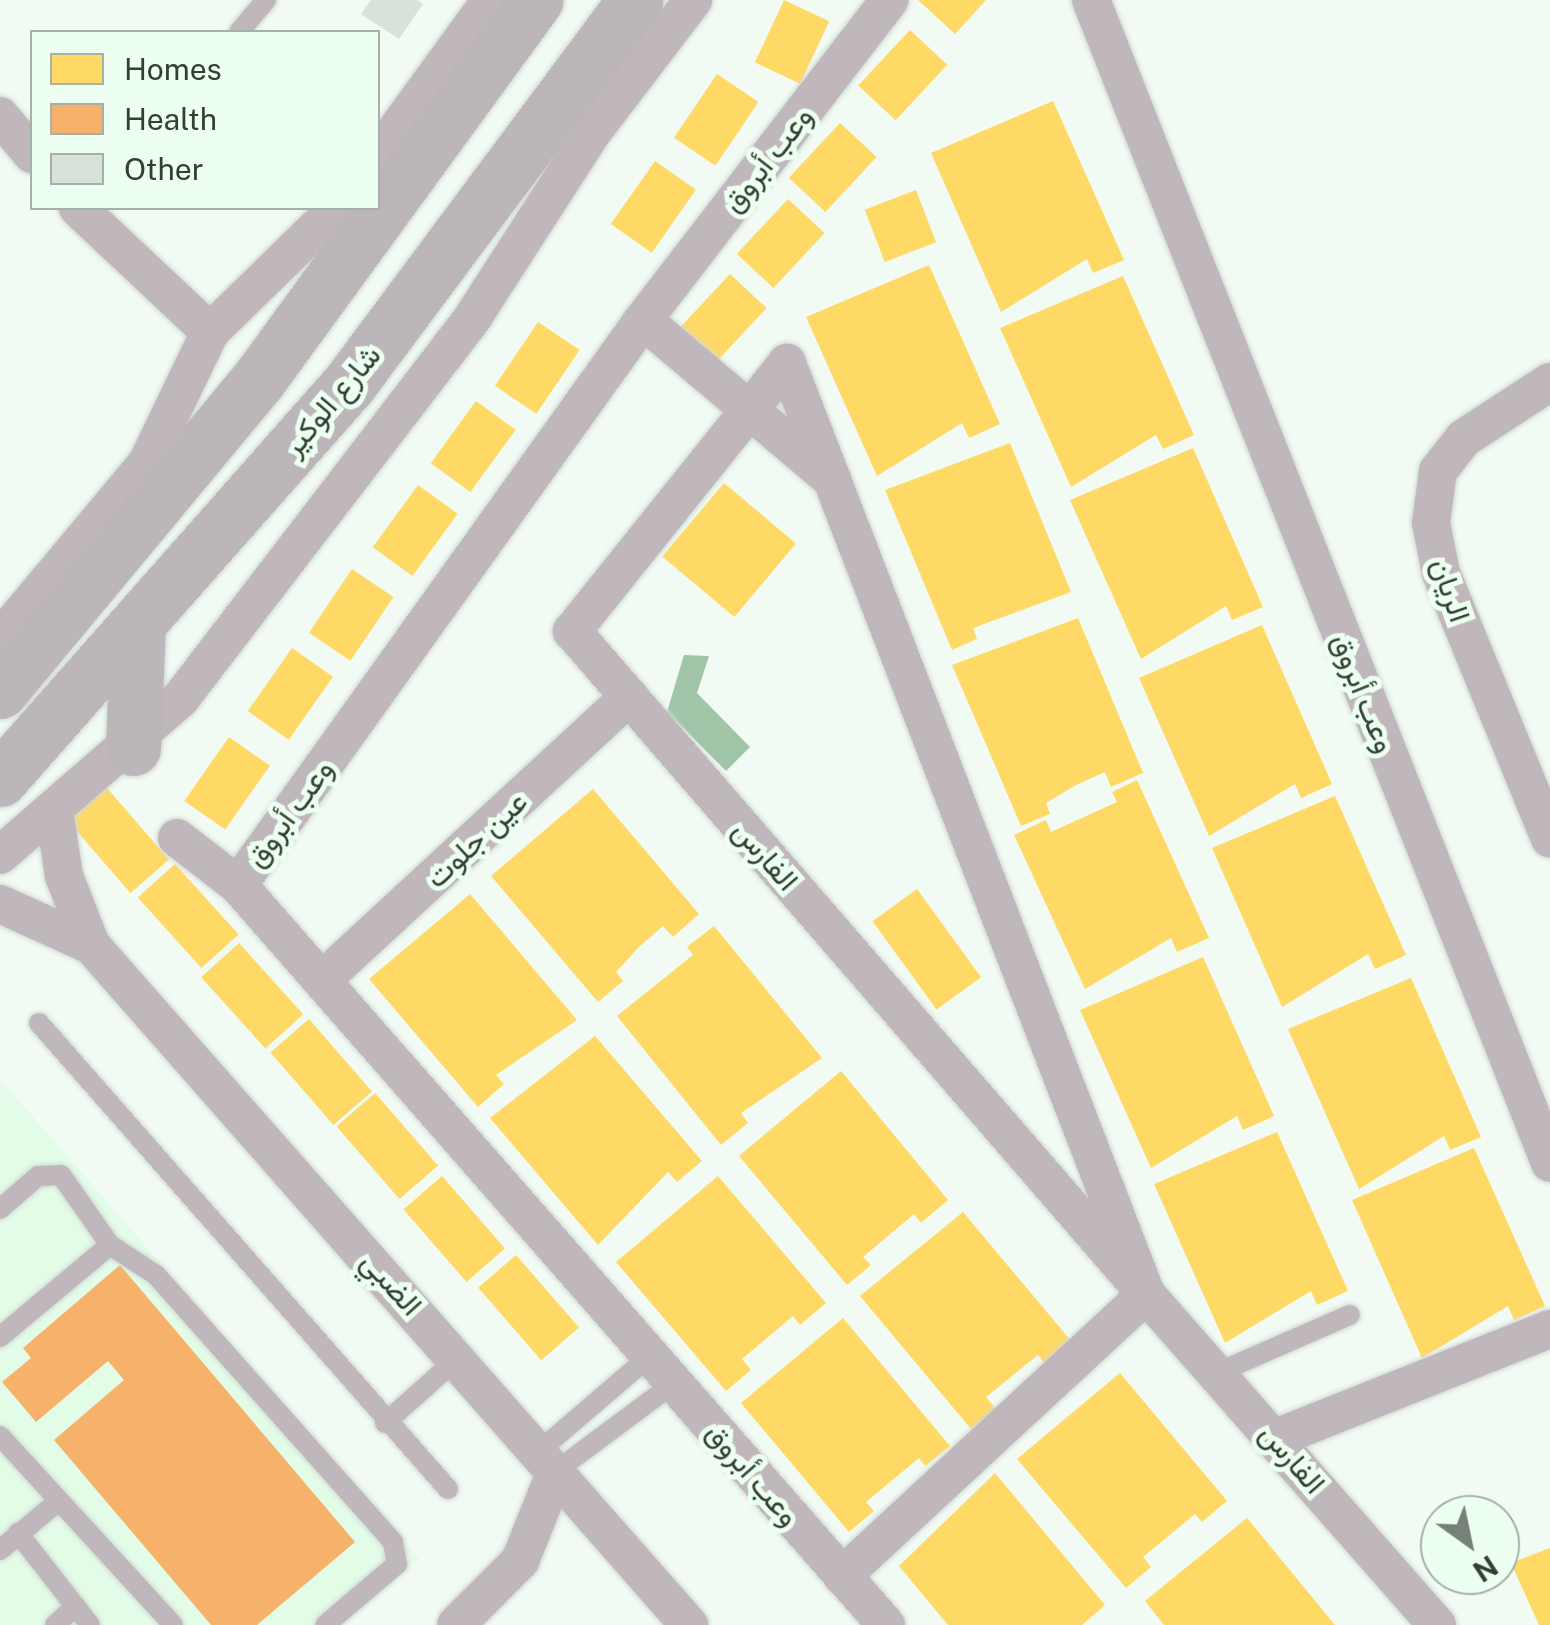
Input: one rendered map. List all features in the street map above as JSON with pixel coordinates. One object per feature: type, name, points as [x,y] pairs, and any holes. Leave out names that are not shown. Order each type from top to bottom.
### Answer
[{"type":"main road","points":[[387,177],[535,0]]},
{"type":"main road","name":"شارع الوكير","points":[[0,779],[349,384],[623,11]]},
{"type":"main road","points":[[0,691],[259,379],[366,210]]},
{"type":"main road","points":[[133,748],[138,626]]},
{"type":"street","points":[[387,177],[492,0]]},
{"type":"street","points":[[0,855],[133,748],[473,317],[593,131],[693,0]]},
{"type":"street","name":"وعب أبروق","points":[[886,1625],[238,884],[643,320],[889,0]]},
{"type":"street","name":"وعب أبروق","points":[[1091,0],[1550,1162]]},
{"type":"street","points":[[0,116],[30,152]]},
{"type":"street","points":[[85,210],[210,332]]},
{"type":"street","points":[[0,639],[146,463],[210,332],[335,210]]},
{"type":"street","name":"الفارس","points":[[643,320],[836,484]]},
{"type":"street","name":"الفارس","points":[[1146,1294],[787,363],[745,407],[572,631],[1146,1294],[1437,1625]]},
{"type":"street","name":"الريان","points":[[1550,382],[1464,438],[1438,471],[1431,523],[1441,572],[1550,839]]},
{"type":"street","name":"عين جلوت","points":[[322,980],[629,697]]},
{"type":"street","name":"الضبي","points":[[54,810],[64,876],[91,945],[689,1625]]},
{"type":"street","points":[[176,838],[238,884]]},
{"type":"street","name":"الضبي","points":[[0,904],[91,945]]},
{"type":"street","points":[[842,1576],[1146,1294]]},
{"type":"street","points":[[1276,1438],[1550,1328]]},
{"type":"street","points":[[456,1625],[520,1561],[547,1462]]},
{"type":"lane","points":[[241,30],[266,0]]},
{"type":"lane","points":[[38,1023],[385,1423],[448,1488]]},
{"type":"lane","points":[[0,1209],[38,1176],[61,1175],[110,1246],[156,1275],[393,1542],[397,1564],[325,1625]]},
{"type":"lane","points":[[0,1337],[110,1246]]},
{"type":"lane","points":[[1217,1374],[1350,1315]]},
{"type":"lane","points":[[385,1423],[458,1358]]},
{"type":"lane","points":[[547,1462],[662,1370]]},
{"type":"lane","points":[[547,1462],[662,1370]]},
{"type":"lane","points":[[0,1436],[56,1502],[88,1526],[173,1625]]},
{"type":"lane","points":[[0,1550],[56,1502]]},
{"type":"lane","points":[[18,1533],[90,1625]]},
{"type":"lane","points":[[55,1625],[76,1606]]},
{"type":"shaded area","points":[[684,655],[709,656],[697,693],[750,747],[726,771],[667,712]]},
{"type":"shaded area","points":[[0,1079],[419,1559],[343,1625],[0,1625]]},
{"type":"building: Homes","points":[[784,0],[829,21],[800,84],[755,63]]},
{"type":"building: Homes","points":[[918,0],[986,0],[955,34]]},
{"type":"building: Homes","points":[[910,30],[947,65],[895,120],[858,86]]},
{"type":"building: Homes","points":[[717,74],[758,102],[715,166],[674,138]]},
{"type":"building: Homes","points":[[1053,101],[1124,260],[1093,273],[1087,259],[1001,312],[931,153]]},
{"type":"building: Homes","points":[[840,123],[877,157],[825,212],[789,178]]},
{"type":"building: Homes","points":[[655,161],[696,190],[652,253],[611,224]]},
{"type":"building: Homes","points":[[916,190],[936,242],[885,262],[865,210]]},
{"type":"building: Homes","points":[[788,199],[825,233],[773,288],[737,254]]},
{"type":"building: Homes","points":[[929,265],[1000,424],[969,438],[962,423],[877,476],[806,317]]},
{"type":"building: Homes","points":[[730,274],[767,308],[715,363],[679,329]]},
{"type":"building: Homes","points":[[1123,276],[1194,435],[1163,449],[1156,435],[1071,487],[1000,328]]},
{"type":"building: Homes","points":[[538,322],[579,350],[536,414],[495,386]]},
{"type":"building: Homes","points":[[476,401],[516,430],[470,492],[431,463]]},
{"type":"building: Homes","points":[[1010,443],[1071,592],[973,628],[977,639],[952,650],[885,490]]},
{"type":"building: Homes","points":[[1193,448],[1263,607],[1232,620],[1226,606],[1141,659],[1070,500]]},
{"type":"building: Homes","points":[[724,483],[796,543],[734,617],[662,557]]},
{"type":"building: Homes","points":[[418,485],[458,514],[412,576],[373,547]]},
{"type":"building: Homes","points":[[352,569],[393,597],[350,661],[309,633]]},
{"type":"building: Homes","points":[[1078,618],[1143,773],[1111,787],[1105,772],[1046,803],[1050,814],[1021,826],[952,665]]},
{"type":"building: Homes","points":[[1262,625],[1332,784],[1301,798],[1295,784],[1209,836],[1139,678]]},
{"type":"building: Homes","points":[[292,648],[333,677],[289,740],[248,711]]},
{"type":"building: Homes","points":[[229,737],[270,766],[225,830],[184,801]]},
{"type":"building: Homes","points":[[1137,780],[1209,938],[1177,952],[1171,938],[1085,989],[1014,835],[1046,820],[1051,832],[1117,802],[1112,792]]},
{"type":"building: Homes","points":[[106,787],[169,859],[130,893],[68,820]]},
{"type":"building: Homes","points":[[593,789],[699,914],[673,937],[663,926],[616,972],[623,981],[598,1002],[491,876]]},
{"type":"building: Homes","points":[[1335,796],[1406,955],[1375,969],[1368,954],[1282,1007],[1212,848]]},
{"type":"building: Homes","points":[[175,864],[239,935],[201,968],[138,897]]},
{"type":"building: Homes","points":[[917,889],[981,977],[937,1010],[873,921]]},
{"type":"building: Homes","points":[[470,894],[577,1020],[496,1075],[504,1084],[478,1107],[369,979]]},
{"type":"building: Homes","points":[[714,926],[822,1058],[741,1113],[748,1123],[721,1145],[617,1016],[693,955],[687,947]]},
{"type":"building: Homes","points":[[239,943],[303,1014],[265,1048],[201,977]]},
{"type":"building: Homes","points":[[1203,957],[1274,1116],[1243,1130],[1237,1116],[1151,1168],[1080,1010]]},
{"type":"building: Homes","points":[[1411,978],[1481,1137],[1450,1150],[1444,1136],[1359,1189],[1288,1029]]},
{"type":"building: Homes","points":[[309,1019],[372,1091],[333,1125],[271,1052]]},
{"type":"building: Homes","points":[[595,1036],[702,1161],[677,1182],[668,1172],[598,1245],[490,1118]]},
{"type":"building: Homes","points":[[841,1071],[948,1200],[921,1223],[914,1214],[863,1257],[871,1265],[847,1285],[739,1156]]},
{"type":"building: Homes","points":[[375,1093],[438,1165],[399,1199],[337,1126]]},
{"type":"building: Homes","points":[[1277,1132],[1348,1291],[1317,1305],[1311,1291],[1225,1343],[1154,1184]]},
{"type":"building: Homes","points":[[1474,1148],[1545,1306],[1514,1320],[1508,1306],[1422,1358],[1352,1200]]},
{"type":"building: Homes","points":[[442,1176],[505,1248],[466,1282],[404,1209]]},
{"type":"building: Homes","points":[[718,1176],[826,1303],[800,1325],[793,1316],[742,1359],[751,1370],[726,1391],[616,1262]]},
{"type":"building: Homes","points":[[963,1212],[1072,1342],[1045,1364],[1038,1355],[986,1397],[996,1409],[971,1429],[860,1296]]},
{"type":"building: Homes","points":[[516,1255],[579,1327],[541,1360],[478,1288]]},
{"type":"building: Homes","points":[[843,1318],[950,1446],[925,1466],[919,1458],[866,1502],[874,1511],[849,1532],[741,1403]]},
{"type":"building: Homes","points":[[1120,1373],[1227,1501],[1202,1522],[1195,1514],[1143,1557],[1151,1567],[1126,1588],[1017,1459]]},
{"type":"building: Homes","points":[[995,1473],[1105,1605],[1082,1625],[948,1625],[899,1566]]},
{"type":"building: Homes","points":[[1247,1518],[1335,1625],[1164,1625],[1145,1601]]},
{"type":"building: Homes","points":[[1550,1548],[1550,1625],[1539,1625],[1520,1583],[1520,1560]]},
{"type":"building: Health","points":[[120,1265],[355,1542],[257,1625],[211,1625],[54,1440],[124,1380],[108,1361],[36,1422],[2,1382],[31,1358],[23,1348]]},
{"type":"building: Other","points":[[371,0],[417,0],[423,4],[399,39],[361,14]]}]
